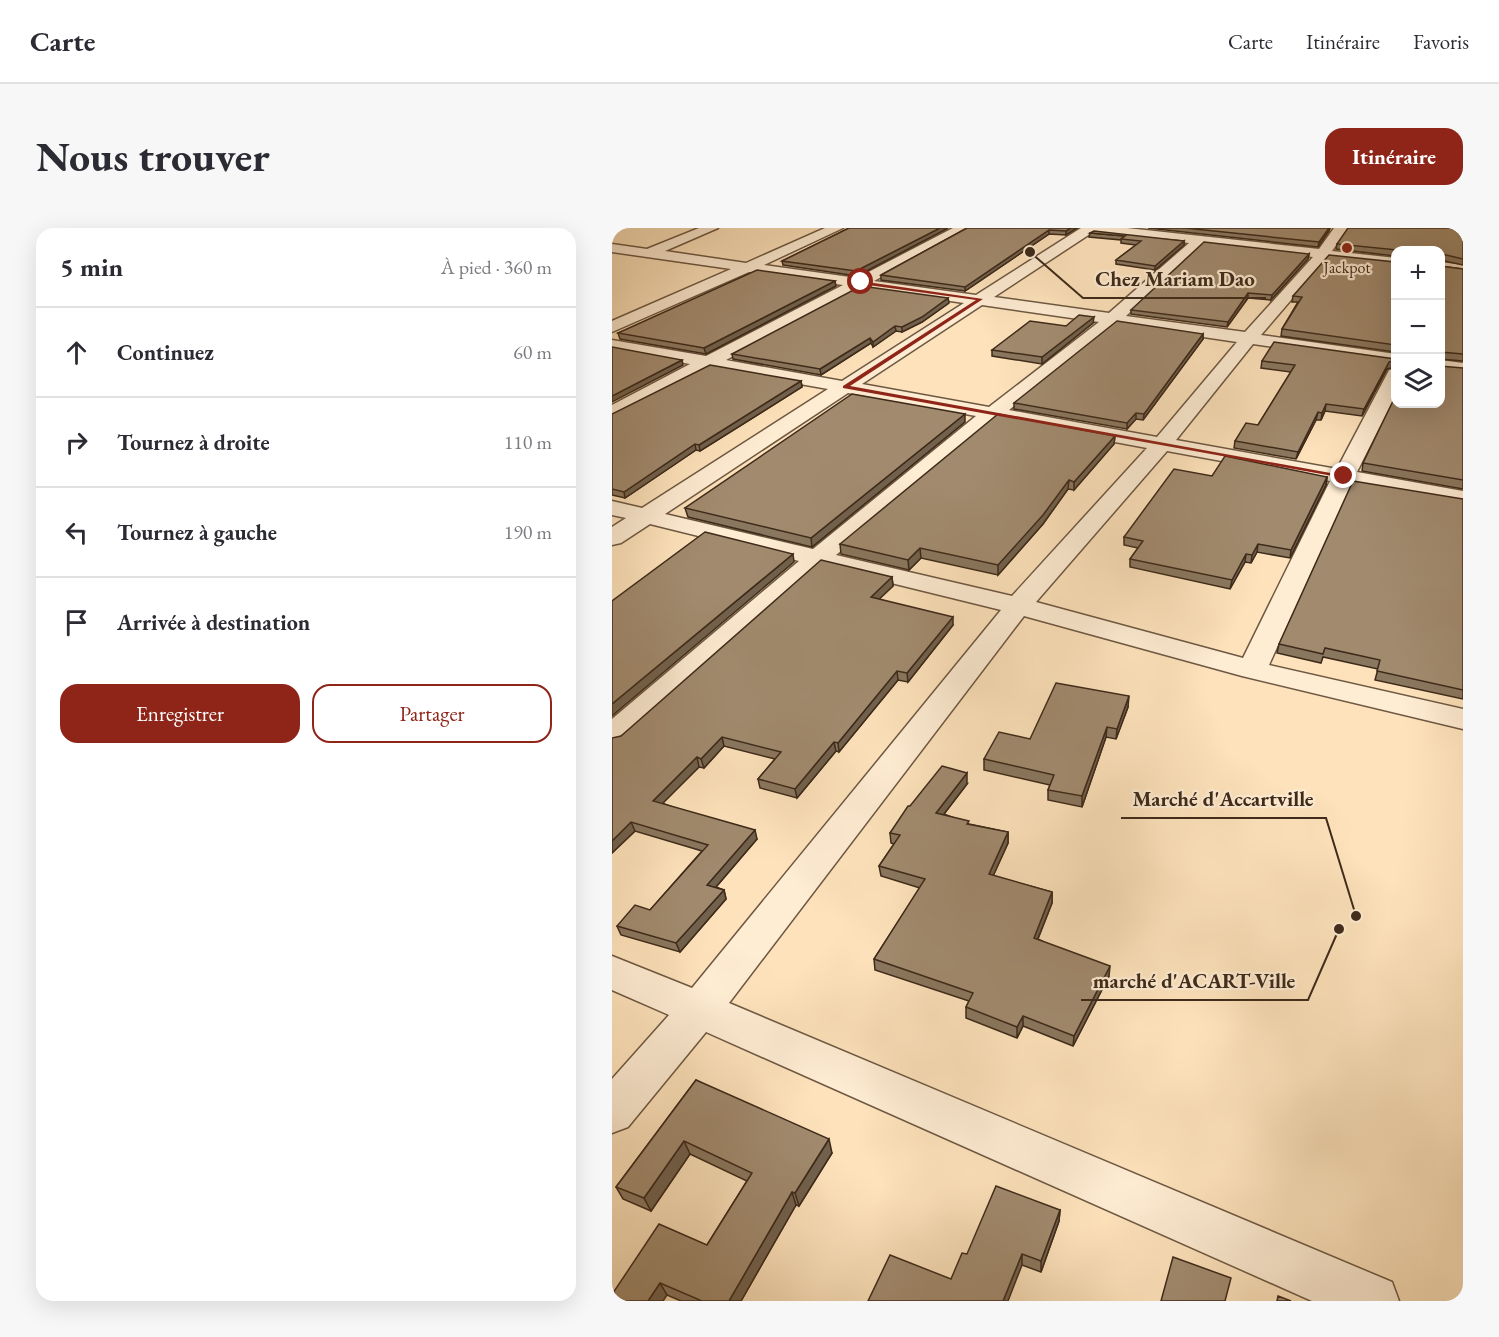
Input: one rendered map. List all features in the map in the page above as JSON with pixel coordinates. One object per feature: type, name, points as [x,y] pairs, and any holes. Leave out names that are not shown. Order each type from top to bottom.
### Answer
[{"type":"street","points":[[621,263],[711,228]]},
{"type":"street","points":[[612,327],[836,228]]},
{"type":"street","points":[[612,413],[963,228]]},
{"type":"street","points":[[612,538],[1091,228],[1391,262]]},
{"type":"street","points":[[612,1112],[699,1009],[1018,606],[1161,444],[1248,338],[1323,254],[1341,228]]},
{"type":"street","points":[[612,736],[818,557],[993,413],[1114,318],[1200,240]]},
{"type":"street","points":[[612,248],[1391,357]]},
{"type":"street","points":[[612,345],[1463,498]]},
{"type":"street","points":[[1445,366],[1463,368]]},
{"type":"street","points":[[1252,670],[1391,382]]},
{"type":"street","points":[[612,508],[1018,606],[1252,670],[1463,719]]},
{"type":"street","points":[[612,972],[1373,1301]]},
{"type":"building","points":[[849,228],[940,228],[856,271],[782,261]]},
{"type":"building","points":[[967,228],[1071,228],[1066,231],[1049,230],[965,287],[881,275]]},
{"type":"building","points":[[1185,228],[1329,228],[1319,242]]},
{"type":"building","points":[[1348,228],[1463,228],[1463,259],[1445,255],[1445,246],[1391,246],[1391,249],[1337,244]]},
{"type":"building","points":[[1094,231],[1184,241],[1155,266],[1116,260],[1141,241],[1121,239],[1125,236],[1090,233]]},
{"type":"building","points":[[1204,242],[1309,254],[1272,295],[1248,293],[1228,322],[1131,310]]},
{"type":"building","points":[[1329,255],[1391,262],[1391,344],[1282,329],[1302,297],[1293,296]]},
{"type":"building","points":[[1445,267],[1463,269],[1463,354],[1445,352]]},
{"type":"building","points":[[757,270],[835,281],[704,348],[618,333]]},
{"type":"building","points":[[861,286],[948,298],[922,317],[902,327],[895,326],[873,342],[870,338],[820,369],[732,354]]},
{"type":"building","points":[[1079,315],[1094,317],[1042,357],[992,350],[1030,321],[1066,326]]},
{"type":"building","points":[[1117,321],[1203,334],[1144,414],[1136,413],[1127,423],[1014,403]]},
{"type":"building","points":[[1274,342],[1391,358],[1364,409],[1326,404],[1322,413],[1318,412],[1298,452],[1235,441],[1246,423],[1258,425],[1295,365],[1262,361]]},
{"type":"building","points":[[612,347],[682,360],[612,396]]},
{"type":"building","points":[[710,365],[801,381],[699,445],[695,444],[624,492],[612,489],[612,414]]},
{"type":"building","points":[[1445,366],[1463,368],[1463,480],[1363,463],[1391,405],[1391,408],[1445,408]]},
{"type":"building","points":[[852,394],[965,414],[811,538],[685,508]]},
{"type":"building","points":[[998,414],[1115,436],[1074,482],[1069,480],[1043,515],[998,565],[920,548],[908,560],[840,544]]},
{"type":"building","points":[[1225,456],[1327,477],[1291,550],[1258,544],[1252,555],[1246,554],[1232,580],[1130,559],[1143,541],[1124,537],[1174,469],[1212,476]]},
{"type":"building","points":[[1353,481],[1463,499],[1463,690],[1377,671],[1380,660],[1325,648],[1323,654],[1279,644]]},
{"type":"building","points":[[705,532],[793,554],[612,704],[612,601]]},
{"type":"building","points":[[821,560],[892,577],[871,597],[953,617],[907,673],[897,671],[838,743],[834,742],[795,789],[758,779],[781,752],[722,737],[701,759],[697,757],[653,801],[755,830],[707,885],[724,890],[676,943],[617,926],[635,905],[650,910],[708,845],[631,822],[612,841],[612,738],[621,736]]},
{"type":"building","points":[[1056,683],[1129,696],[1117,729],[1107,727],[1082,796],[1048,790],[1054,775],[984,759],[999,732],[1030,739]]},
{"type":"building","points":[[942,766],[967,773],[936,813],[969,821],[967,824],[1008,832],[989,874],[1052,892],[1034,938],[1110,966],[1074,1036],[1023,1016],[1017,1027],[966,1007],[973,993],[874,959],[925,879],[879,866],[900,835],[890,833],[908,806]]},
{"type":"building","points":[[696,1080],[829,1139],[795,1193],[792,1192],[729,1301],[702,1301],[660,1283],[648,1301],[612,1301],[612,1292],[659,1224],[707,1245],[752,1173],[684,1141],[644,1198],[616,1187]]},
{"type":"building","points":[[996,1186],[1060,1210],[1041,1261],[1022,1254],[1003,1301],[868,1301],[890,1255],[951,1279],[962,1253],[967,1254]]},
{"type":"building","points":[[1173,1257],[1231,1278],[1225,1301],[1161,1301]]},
{"type":"building","points":[[1278,1296],[1291,1301],[1277,1301]]},
{"type":"place","name":"Jackpot","points":[[1347,248]]},
{"type":"place","name":"Chez Mariam Dao","points":[[1030,252]]},
{"type":"place","name":"Marché d'Accartville","points":[[1356,916]]},
{"type":"place","name":"marché d'ACART-Ville","points":[[1339,929]]},
{"type":"route","points":[[861,282],[980,299],[845,387],[1344,476]]}]
